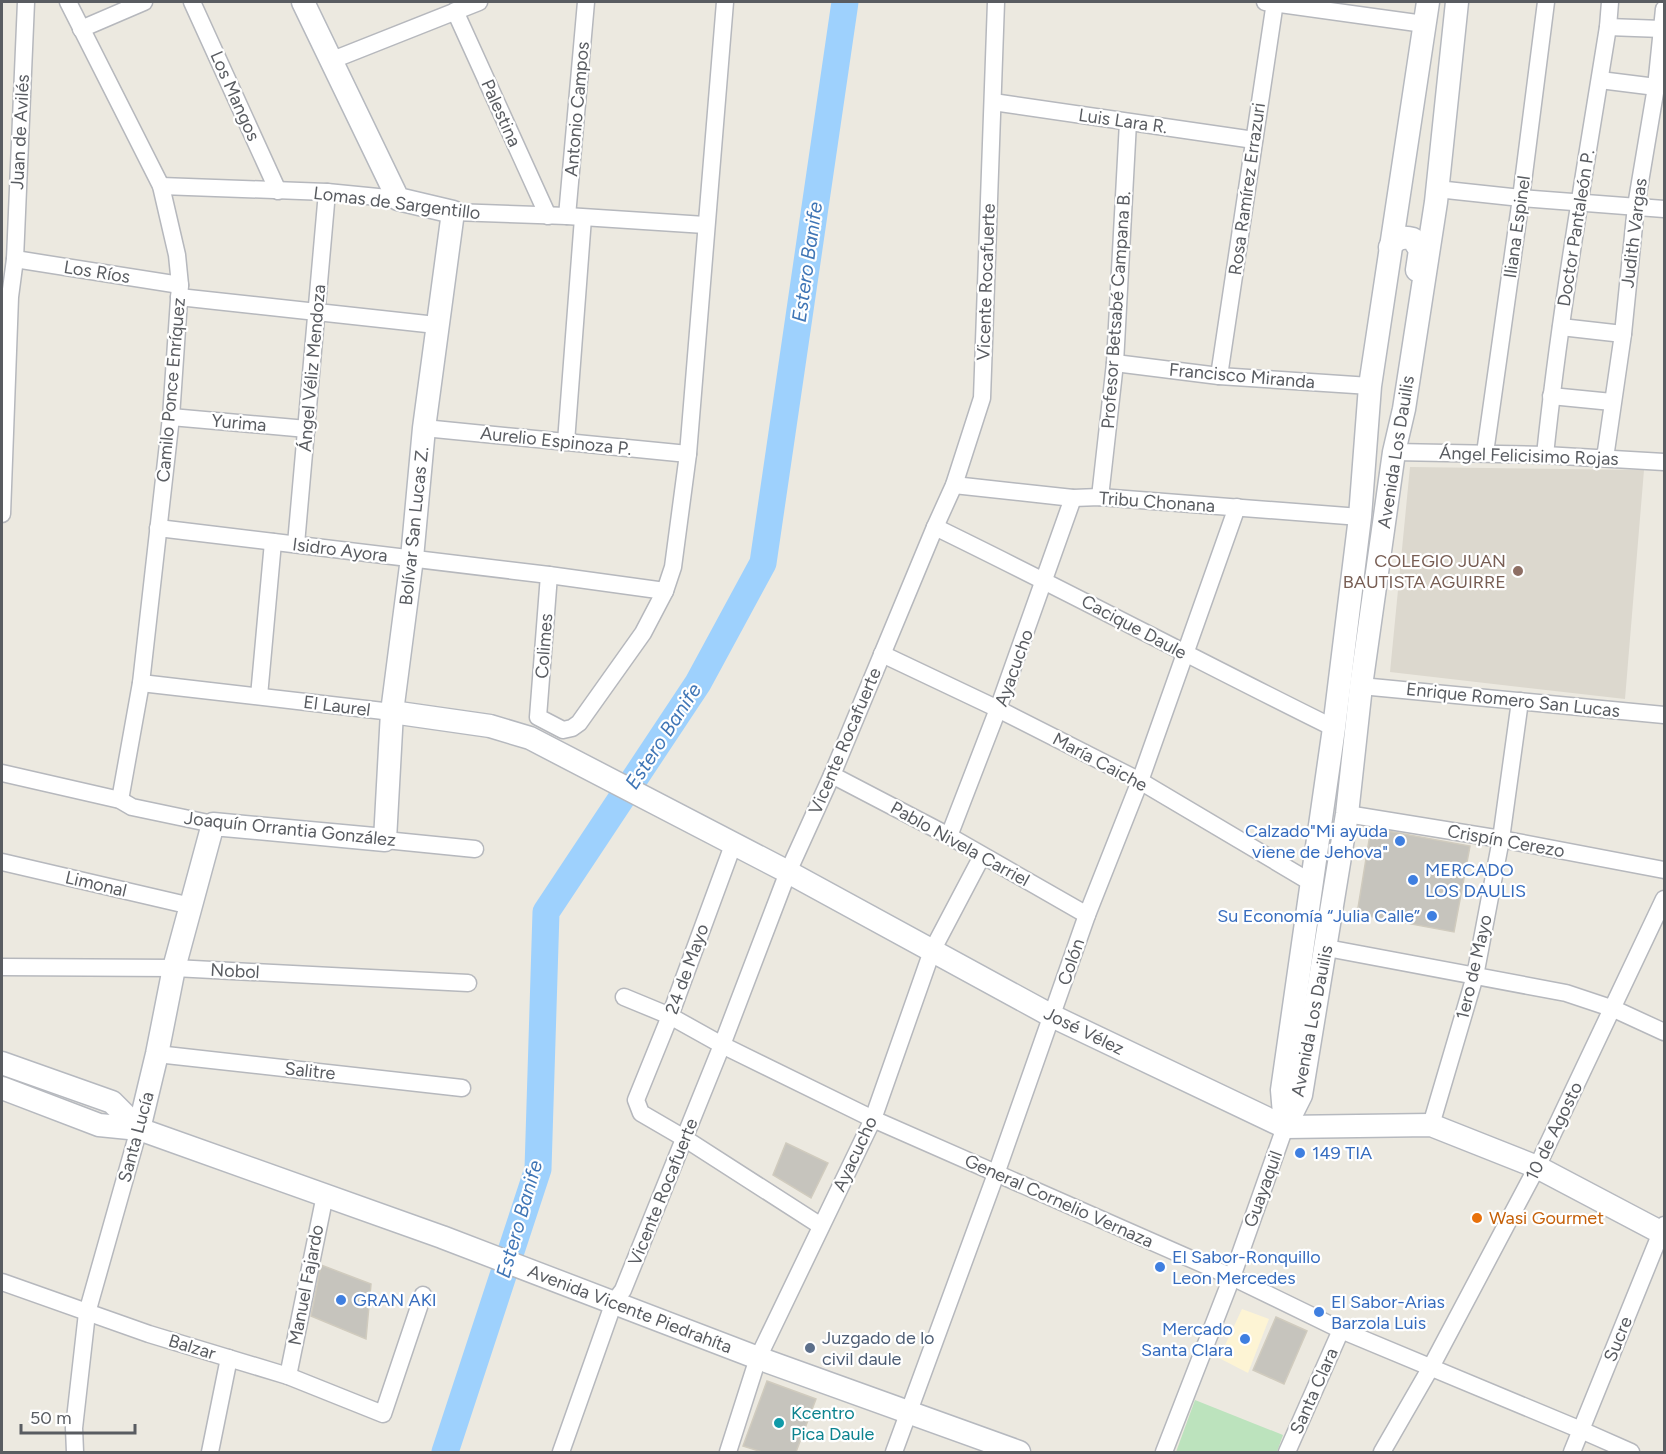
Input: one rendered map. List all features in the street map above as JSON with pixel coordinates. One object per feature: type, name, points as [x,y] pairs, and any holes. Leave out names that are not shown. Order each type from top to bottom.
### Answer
[{"type":"street","name":"Juan de Avilés","points":[[2,513],[6,297],[15,259],[26,2]]},
{"type":"street","name":"Camilo Ponce Enríquez","points":[[68,2],[161,186],[177,255],[179,291],[171,417],[141,683],[120,800]]},
{"type":"street","points":[[81,29],[144,2]]},
{"type":"street","name":"Los Mangos","points":[[192,2],[278,191]]},
{"type":"street","points":[[303,2],[398,199]]},
{"type":"street","points":[[330,61],[479,2]]},
{"type":"street","name":"Antonio Campos","points":[[566,442],[586,2]]},
{"type":"street","points":[[665,591],[673,567],[688,454],[724,2]]},
{"type":"street","name":"Vicente Rocafuerte","points":[[561,1452],[614,1302],[623,1290],[722,1045],[788,872],[832,775],[954,485],[982,399],[996,2]]},
{"type":"street","points":[[1271,2],[1426,13]]},
{"type":"street","name":"Rosa Ramírez Errazuri","points":[[1219,376],[1254,140],[1271,2]]},
{"type":"street","name":"Avenida Los Dauilis","points":[[1285,1127],[1301,1095],[1347,814],[1361,686],[1394,452],[1404,409],[1436,196],[1456,2]]},
{"type":"street","name":"Iliana Espinel","points":[[1485,453],[1546,2]]},
{"type":"street","name":"Doctor Pantaleón P.","points":[[1545,455],[1578,203],[1600,80],[1610,2]]},
{"type":"street","name":"Judith Vargas","points":[[1605,458],[1623,334],[1636,206],[1656,87],[1665,9]]},
{"type":"street","name":"Palestina","points":[[455,11],[548,216]]},
{"type":"street","name":"Avenida Los Dauilis","points":[[1285,1127],[1282,1090],[1334,728],[1360,517],[1370,386],[1426,13]]},
{"type":"street","points":[[1608,27],[1662,29]]},
{"type":"street","points":[[1419,53],[1423,79],[1407,206],[1411,212],[1424,215],[1430,212],[1436,196],[1521,198],[1665,209]]},
{"type":"street","points":[[1600,80],[1656,87]]},
{"type":"street","name":"Luis Lara R.","points":[[993,102],[1254,140]]},
{"type":"street","name":"Profesor Betsabé Campana B.","points":[[1100,497],[1115,363],[1128,122]]},
{"type":"street","name":"Lomas de Sargentillo","points":[[161,186],[327,192],[398,199],[453,212],[705,225]]},
{"type":"street","name":"Ángel Véliz Mendoza","points":[[296,544],[327,192]]},
{"type":"street","name":"Bolívar San Lucas Z.","points":[[385,840],[392,712],[412,558],[436,325],[453,212]]},
{"type":"street","points":[[1390,247],[1394,241],[1404,237],[1413,239],[1420,250],[1403,368],[1404,409]]},
{"type":"street","name":"Los Ríos","points":[[15,259],[179,291],[317,313],[436,325]]},
{"type":"street","points":[[1561,327],[1623,334]]},
{"type":"street","name":"Francisco Miranda","points":[[1115,363],[1219,376],[1370,386]]},
{"type":"street","points":[[1551,396],[1612,402]]},
{"type":"street","name":"Yurima","points":[[171,417],[307,429]]},
{"type":"street","name":"Aurelio Espinoza P.","points":[[424,428],[688,454]]},
{"type":"street","name":"Ángel Felicisimo Rojas","points":[[1394,452],[1545,455],[1665,462]]},
{"type":"street","name":"Tribu Chonana","points":[[954,485],[1073,498],[1100,497],[1360,517]]},
{"type":"street","name":"Ayacucho","points":[[949,836],[1046,580],[1073,498]]},
{"type":"street","name":"Colón","points":[[894,1452],[996,1174],[1087,915],[1140,782],[1237,507]]},
{"type":"street","name":"Cacique Daule","points":[[935,526],[1046,580],[1185,654],[1334,728]]},
{"type":"street","name":"Isidro Ayora","points":[[158,528],[665,591]]},
{"type":"street","points":[[259,696],[273,542]]},
{"type":"street","name":"Colimes","points":[[549,575],[538,717],[563,730],[579,723],[643,633],[665,591]]},
{"type":"street","name":"María Caiche","points":[[882,654],[998,709],[1140,782],[1312,883]]},
{"type":"street","name":"El Laurel","points":[[141,683],[392,712],[490,726],[530,738]]},
{"type":"street","name":"Enrique Romero San Lucas","points":[[1361,686],[1665,716]]},
{"type":"street","name":"1ero de Mayo","points":[[1431,1125],[1475,976],[1501,839],[1521,700]]},
{"type":"street","name":"José Vélez","points":[[530,738],[788,872],[1052,1016],[1285,1127],[1431,1125],[1537,1167],[1664,1230]]},
{"type":"street","name":"Joaquín Orrantia González","points":[[2,772],[120,800],[132,807],[213,824],[475,849]]},
{"type":"street","name":"Pablo Nivela Carriel","points":[[832,775],[949,836],[1087,915]]},
{"type":"street","name":"Crispín Cerezo","points":[[1347,814],[1501,839],[1665,870]]},
{"type":"street","name":"Santa Lucía","points":[[75,1452],[74,1428],[87,1313],[139,1129],[174,968],[213,824]]},
{"type":"street","name":"24 de Mayo","points":[[684,1138],[641,1113],[636,1100],[670,1016],[733,844]]},
{"type":"street","name":"Ayacucho","points":[[728,1452],[758,1358],[873,1119],[932,951],[982,856]]},
{"type":"street","name":"Limonal","points":[[2,862],[191,906]]},
{"type":"street","name":"10 de Agosto","points":[[1382,1452],[1431,1367],[1537,1167],[1665,899]]},
{"type":"street","points":[[1326,948],[1566,993],[1614,1009],[1665,1032]]},
{"type":"street","name":"Nobol","points":[[2,967],[174,968],[468,983]]},
{"type":"street","name":"General Cornelio Vernaza","points":[[624,997],[670,1016],[722,1045],[873,1119],[1232,1277],[1341,1330],[1631,1452]]},
{"type":"street","name":"Salitre","points":[[157,1054],[462,1088]]},
{"type":"street","name":"Avenida Vicente Piedrahíta","points":[[2,1063],[112,1102],[139,1129]]},
{"type":"street","name":"Avenida Vicente Piedrahíta","points":[[2,1088],[99,1125],[139,1129],[325,1195],[442,1237],[758,1358],[1019,1452]]},
{"type":"street","name":"Guayaquil","points":[[1164,1452],[1232,1277],[1285,1127]]},
{"type":"street","points":[[684,1138],[820,1226]]},
{"type":"street","name":"Manuel Fajardo","points":[[288,1376],[325,1195]]},
{"type":"street","name":"Sucre","points":[[1572,1452],[1664,1230]]},
{"type":"street","name":"Balzar","points":[[2,1282],[87,1313],[288,1376],[382,1414],[423,1295]]},
{"type":"street","name":"Santa Clara","points":[[1287,1452],[1341,1330]]},
{"type":"street","points":[[210,1452],[229,1358]]},
{"type":"shaded area","name":"COLEGIO JUAN BAUTISTA AGUIRRE","points":[[1410,467],[1644,470],[1625,699],[1390,672]]},
{"type":"shaded area","name":"Mercado Santa Clara","points":[[1242,1309],[1269,1319],[1248,1373],[1219,1358]]},
{"type":"green space","points":[[1195,1400],[1283,1435],[1277,1452],[1176,1452]]},
{"type":"building","name":"MERCADO LOS DAULIS","points":[[1371,828],[1470,846],[1454,932],[1357,914]]},
{"type":"building","points":[[786,1143],[828,1163],[811,1198],[773,1175]]},
{"type":"building","name":"GRAN AKI","points":[[321,1265],[371,1284],[366,1339],[311,1316]]},
{"type":"building","points":[[1276,1317],[1307,1331],[1284,1384],[1253,1370]]},
{"type":"building","name":"Kcentro Pica Daule","points":[[767,1381],[816,1399],[796,1452],[762,1452],[743,1446]]},
{"type":"waterway","name":"Estero Banife","points":[[445,1452],[538,1169],[546,912],[698,683],[763,563],[845,2]]},
{"type":"place","name":"COLEGIO JUAN BAUTISTA AGUIRRE","points":[[1518,571]]},
{"type":"place","name":"Calzado\"Mi ayuda viene de Jehova\"","points":[[1400,841]]},
{"type":"place","name":"MERCADO LOS DAULIS","points":[[1413,880]]},
{"type":"place","name":"Su Economía “Julia Calle”","points":[[1432,916]]},
{"type":"place","name":"149 TIA","points":[[1300,1153]]},
{"type":"place","name":"Wasi Gourmet","points":[[1477,1218]]},
{"type":"place","name":"El Sabor-Ronquillo Leon Mercedes","points":[[1160,1267]]},
{"type":"place","name":"GRAN AKI","points":[[341,1300]]},
{"type":"place","name":"El Sabor-Arias Barzola Luis","points":[[1319,1312]]},
{"type":"place","name":"Mercado Santa Clara","points":[[1245,1339]]},
{"type":"place","name":"Juzgado de lo civil daule","points":[[810,1348]]},
{"type":"place","name":"Kcentro Pica Daule","points":[[779,1423]]}]
